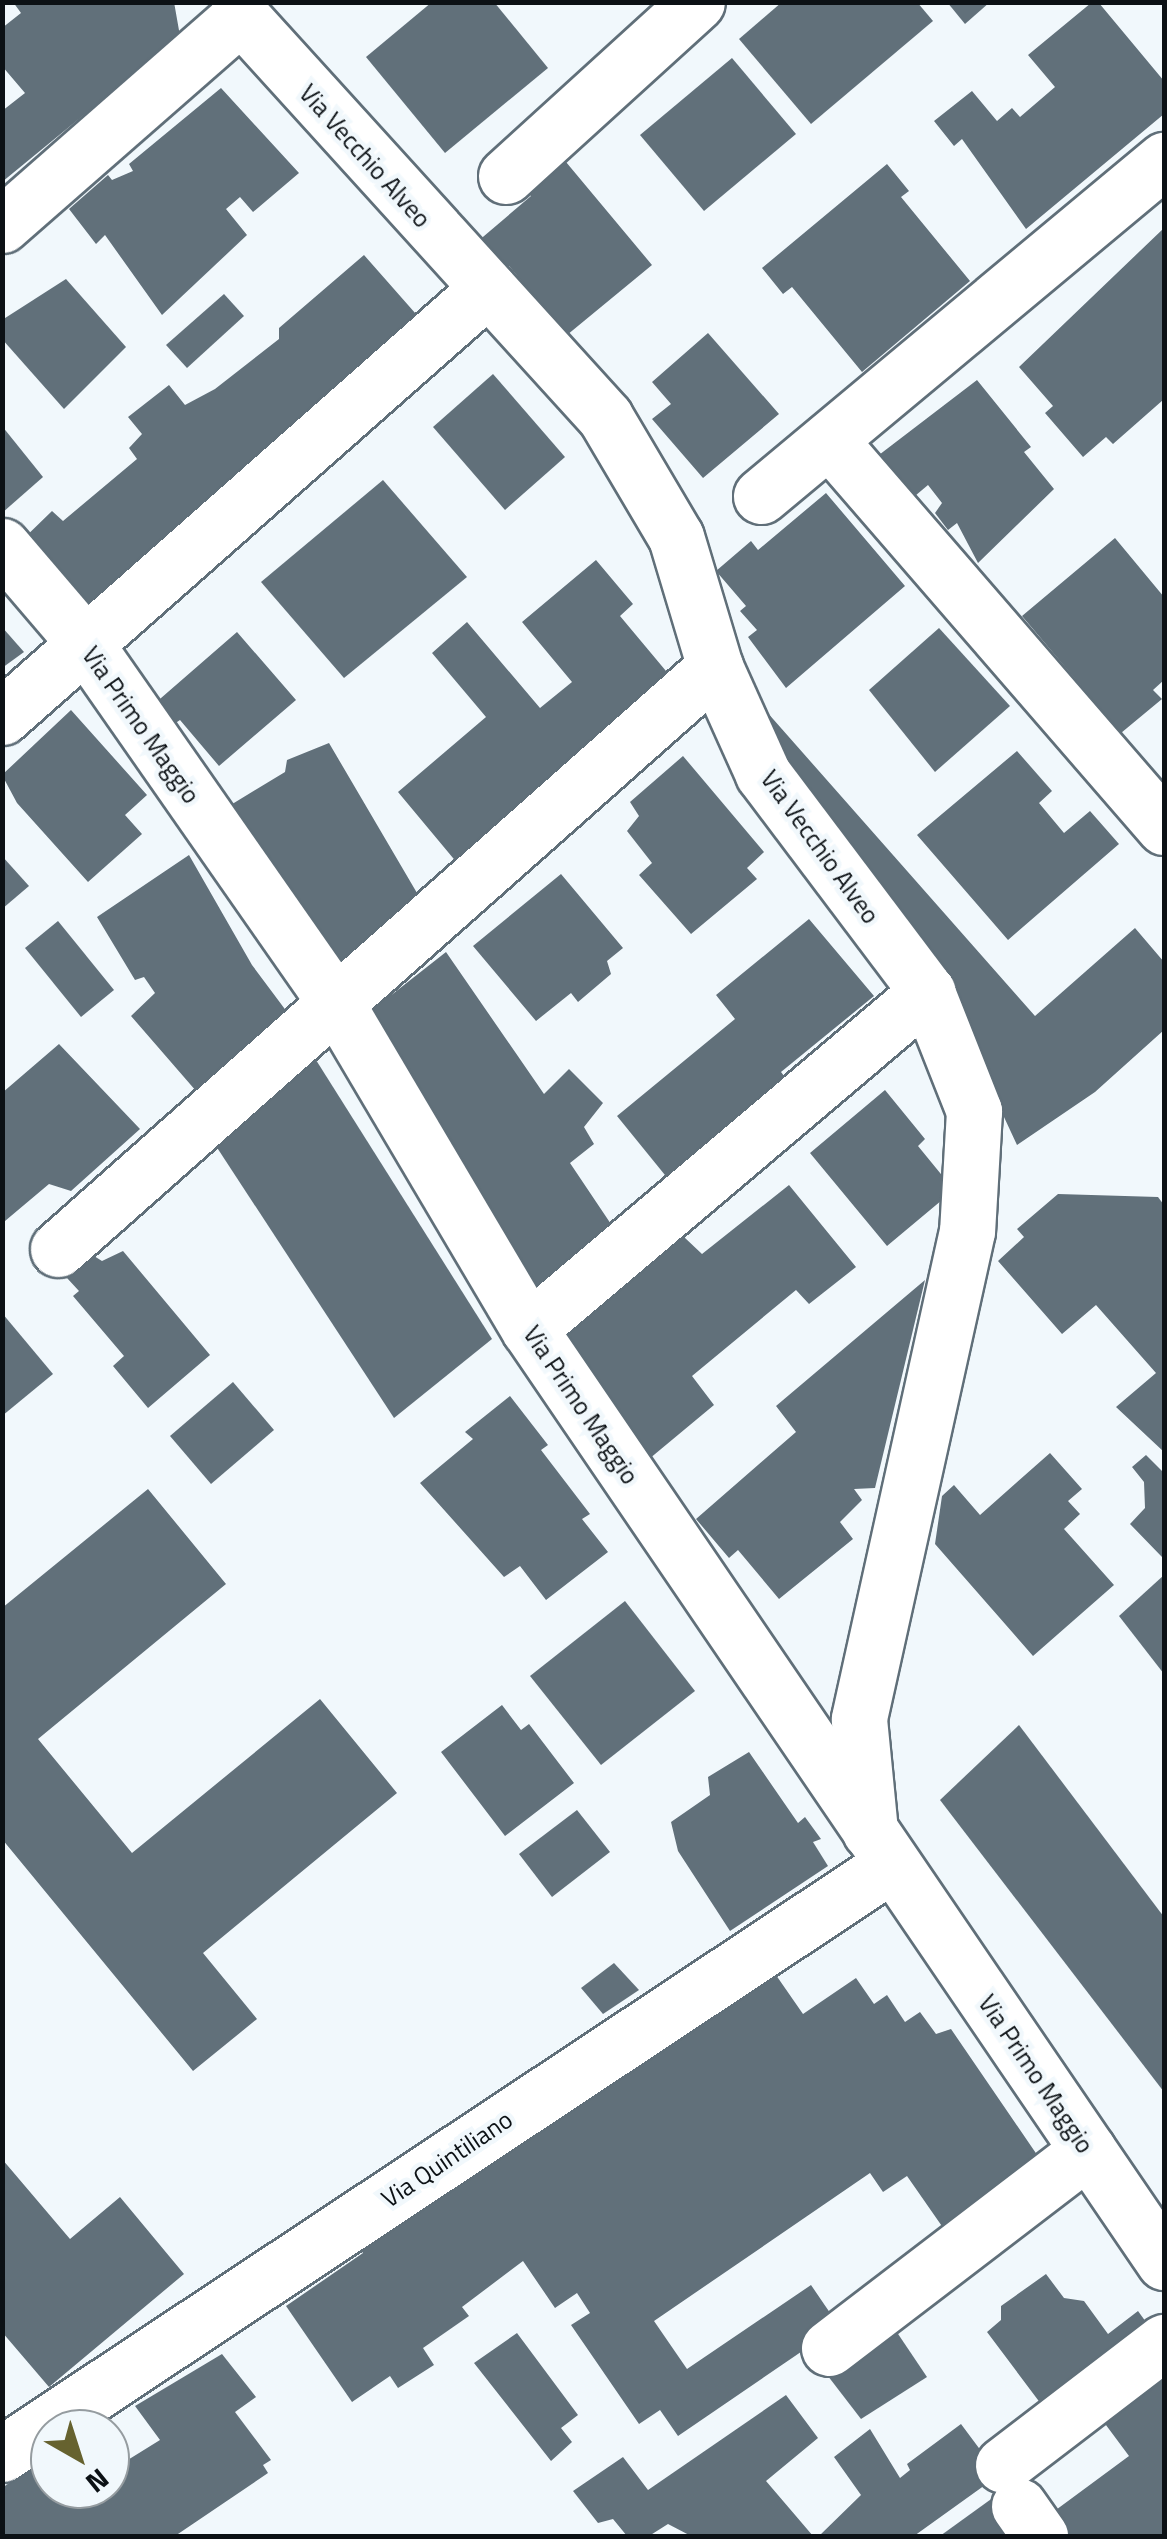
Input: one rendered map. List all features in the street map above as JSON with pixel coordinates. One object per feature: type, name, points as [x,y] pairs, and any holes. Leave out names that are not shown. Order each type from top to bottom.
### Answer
[{"type":"street","points":[[506,176],[697,2]]},
{"type":"street","points":[[2,225],[240,9]]},
{"type":"street","name":"Via Vecchio Alveo","points":[[240,9],[606,417],[676,537],[716,667],[763,774],[928,992],[974,1111],[968,1214],[859,1719],[881,1848]]},
{"type":"street","points":[[761,496],[1164,160]]},
{"type":"street","points":[[2,717],[488,288]]},
{"type":"street","points":[[829,440],[1164,827]]},
{"type":"street","name":"Via Primo Maggio","points":[[2,546],[84,642],[336,1003],[529,1329],[1164,2262]]},
{"type":"street","points":[[58,1249],[716,667]]},
{"type":"street","points":[[529,1329],[928,992]]},
{"type":"street","name":"Via Quintiliano","points":[[2,2454],[881,1848]]},
{"type":"street","points":[[829,2348],[1088,2150]]},
{"type":"street","points":[[1021,2503],[1164,2342]]},
{"type":"building","points":[[13,2],[174,2],[180,36],[2,182],[2,111],[25,93],[2,66],[2,28],[21,13]]},
{"type":"building","points":[[432,2],[494,2],[548,68],[445,153],[366,57]]},
{"type":"building","points":[[782,2],[917,2],[933,21],[811,124],[739,39]]},
{"type":"building","points":[[947,2],[990,2],[965,24]]},
{"type":"building","points":[[1091,3],[1099,3],[1164,81],[1164,114],[1026,229],[962,139],[954,146],[934,121],[972,91],[997,121],[1012,108],[1020,117],[1055,87],[1028,55]]},
{"type":"building","points":[[732,58],[796,134],[704,211],[640,135]]},
{"type":"building","points":[[221,88],[299,173],[253,212],[240,197],[226,209],[247,235],[162,315],[105,235],[96,244],[69,209],[108,175],[112,180],[133,171],[129,164]]},
{"type":"building","points":[[566,162],[652,265],[567,335],[509,266],[501,272],[477,242],[531,196],[527,191]]},
{"type":"building","points":[[887,164],[909,191],[901,197],[970,281],[862,372],[792,287],[783,294],[762,268]]},
{"type":"building","points":[[1164,228],[1163,400],[1113,444],[1106,437],[1083,457],[1045,413],[1053,406],[1019,367]]},
{"type":"building","points":[[364,255],[423,322],[93,616],[16,546],[52,511],[63,521],[137,459],[129,448],[142,434],[128,417],[169,385],[185,405],[215,389],[279,339],[279,328]]},
{"type":"building","points":[[66,279],[126,347],[64,409],[2,339],[2,320]]},
{"type":"building","points":[[224,294],[244,316],[187,368],[166,345]]},
{"type":"building","points":[[708,333],[779,414],[703,478],[652,419],[671,404],[652,382]]},
{"type":"building","points":[[493,374],[565,457],[505,510],[433,427]]},
{"type":"building","points":[[977,380],[1031,447],[1024,452],[1054,489],[978,563],[957,523],[948,530],[935,513],[942,503],[928,485],[909,501],[875,458]]},
{"type":"building","points":[[2,426],[43,477],[2,513]]},
{"type":"building","points":[[383,480],[467,577],[344,678],[261,582]]},
{"type":"building","points":[[826,493],[905,586],[786,688],[748,637],[757,630],[740,611],[746,606],[716,571],[751,541],[758,550]]},
{"type":"building","points":[[1115,538],[1164,597],[1164,680],[1153,690],[1162,699],[1121,733],[1022,616]]},
{"type":"building","points":[[596,560],[633,604],[620,616],[671,677],[463,870],[398,792],[486,717],[432,653],[467,622],[540,708],[572,682],[522,622]]},
{"type":"building","points":[[2,627],[24,652],[2,668]]},
{"type":"building","points":[[939,628],[1010,706],[935,772],[869,690]]},
{"type":"building","points":[[237,632],[296,700],[219,766],[180,720],[171,726],[153,705]]},
{"type":"building","points":[[71,710],[147,795],[125,815],[142,834],[88,882],[17,803],[2,775]]},
{"type":"building","points":[[766,711],[1035,1016],[1135,928],[1164,962],[1164,1030],[1095,1092],[1017,1145],[931,960],[752,723]]},
{"type":"building","points":[[329,743],[427,910],[332,980],[229,806],[285,772],[287,760]]},
{"type":"building","points":[[1017,751],[1052,791],[1039,803],[1064,833],[1090,811],[1119,844],[1008,940],[917,835]]},
{"type":"building","points":[[683,756],[764,852],[747,868],[757,879],[691,934],[639,875],[652,863],[627,831],[639,816],[630,802]]},
{"type":"building","points":[[189,855],[252,965],[296,1024],[203,1099],[131,1016],[155,993],[144,977],[135,980],[97,917]]},
{"type":"building","points":[[2,856],[29,886],[2,909]]},
{"type":"building","points":[[561,874],[623,948],[607,961],[611,974],[578,1002],[571,993],[536,1021],[473,946]]},
{"type":"building","points":[[809,919],[874,996],[781,1072],[788,1081],[669,1180],[617,1116],[735,1019],[716,995]]},
{"type":"building","points":[[58,921],[114,990],[81,1017],[25,948]]},
{"type":"building","points":[[446,952],[544,1094],[569,1069],[603,1103],[584,1127],[594,1144],[570,1163],[621,1239],[532,1306],[362,1018]]},
{"type":"building","points":[[59,1044],[140,1129],[71,1191],[49,1184],[5,1221],[2,1093]]},
{"type":"building","points":[[316,1060],[492,1339],[394,1418],[214,1143]]},
{"type":"building","points":[[885,1090],[925,1139],[918,1146],[954,1190],[887,1246],[810,1153]]},
{"type":"building","points":[[789,1185],[856,1267],[809,1304],[796,1290],[692,1376],[714,1405],[637,1469],[558,1343],[684,1237],[702,1254]]},
{"type":"building","points":[[1058,1194],[1158,1197],[1164,1205],[1164,1452],[1116,1407],[1156,1373],[1096,1305],[1062,1334],[998,1261],[1024,1237],[1017,1229]]},
{"type":"building","points":[[123,1251],[210,1355],[148,1408],[113,1366],[124,1356],[73,1296],[79,1291],[67,1278],[94,1256],[102,1261]]},
{"type":"building","points":[[925,1280],[875,1488],[854,1489],[862,1500],[840,1522],[853,1539],[779,1599],[738,1550],[729,1558],[696,1519],[796,1432],[776,1406]]},
{"type":"building","points":[[2,1313],[53,1374],[2,1416]]},
{"type":"building","points":[[233,1382],[274,1430],[211,1484],[170,1436]]},
{"type":"building","points":[[510,1396],[548,1445],[541,1450],[590,1514],[582,1519],[608,1552],[546,1600],[520,1566],[504,1577],[420,1483],[473,1439],[465,1432]]},
{"type":"building","points":[[1050,1453],[1082,1489],[1068,1501],[1080,1514],[1064,1529],[1114,1585],[1033,1656],[935,1544],[942,1496],[954,1485],[980,1515]]},
{"type":"building","points":[[1146,1455],[1164,1473],[1162,1557],[1130,1524],[1145,1508],[1144,1482],[1132,1467]]},
{"type":"building","points":[[148,1489],[226,1584],[38,1739],[132,1853],[320,1699],[397,1793],[203,1953],[257,2019],[193,2071],[2,1839],[2,1608]]},
{"type":"building","points":[[1164,1575],[1164,1674],[1119,1616]]},
{"type":"building","points":[[625,1601],[695,1691],[601,1765],[530,1676]]},
{"type":"building","points":[[502,1705],[521,1730],[529,1724],[574,1783],[505,1836],[441,1752]]},
{"type":"building","points":[[1019,1725],[1164,1917],[1164,2092],[940,1800]]},
{"type":"building","points":[[749,1752],[798,1823],[805,1817],[821,1839],[813,1842],[828,1866],[730,1931],[678,1851],[671,1822],[710,1795],[708,1777]]},
{"type":"building","points":[[577,1810],[610,1852],[552,1897],[519,1854]]},
{"type":"building","points":[[614,1963],[639,1990],[603,2014],[581,1988]]},
{"type":"building","points":[[769,1965],[803,2014],[856,1978],[874,2004],[887,1995],[905,2022],[920,2012],[936,2034],[951,2029],[1044,2165],[946,2232],[907,2176],[883,2192],[870,2173],[654,2321],[687,2369],[811,2285],[839,2326],[678,2436],[660,2410],[639,2424],[571,2325],[590,2313],[577,2293],[555,2308],[523,2261],[462,2307],[469,2316],[423,2348],[434,2365],[398,2388],[390,2376],[352,2402],[286,2306],[363,2253],[358,2246]]},
{"type":"building","points":[[2,2159],[70,2239],[120,2197],[184,2274],[49,2387],[2,2332]]},
{"type":"building","points":[[1046,2274],[1064,2298],[1084,2301],[1108,2334],[1138,2311],[1159,2340],[1044,2408],[987,2332],[1001,2320],[1001,2306]]},
{"type":"building","points":[[888,2319],[927,2377],[861,2419],[821,2367]]},
{"type":"building","points":[[517,2333],[578,2415],[561,2428],[572,2442],[551,2461],[474,2363]]},
{"type":"building","points":[[222,2354],[256,2397],[235,2412],[271,2460],[263,2465],[268,2473],[175,2536],[2,2536],[2,2488],[30,2468],[30,2509],[130,2509],[130,2459],[160,2440],[135,2406]]},
{"type":"building","points":[[1164,2371],[1164,2536],[1058,2536],[1045,2518],[1129,2456],[1100,2417]]},
{"type":"building","points":[[786,2395],[818,2438],[766,2481],[813,2536],[691,2536],[668,2524],[649,2536],[627,2536],[613,2519],[598,2523],[573,2491],[623,2457],[648,2490]]},
{"type":"building","points":[[961,2424],[999,2475],[914,2536],[819,2536],[861,2495],[834,2457],[870,2429],[900,2478],[910,2470],[907,2464]]},
{"type":"building","points":[[994,2497],[1020,2536],[940,2536]]}]
